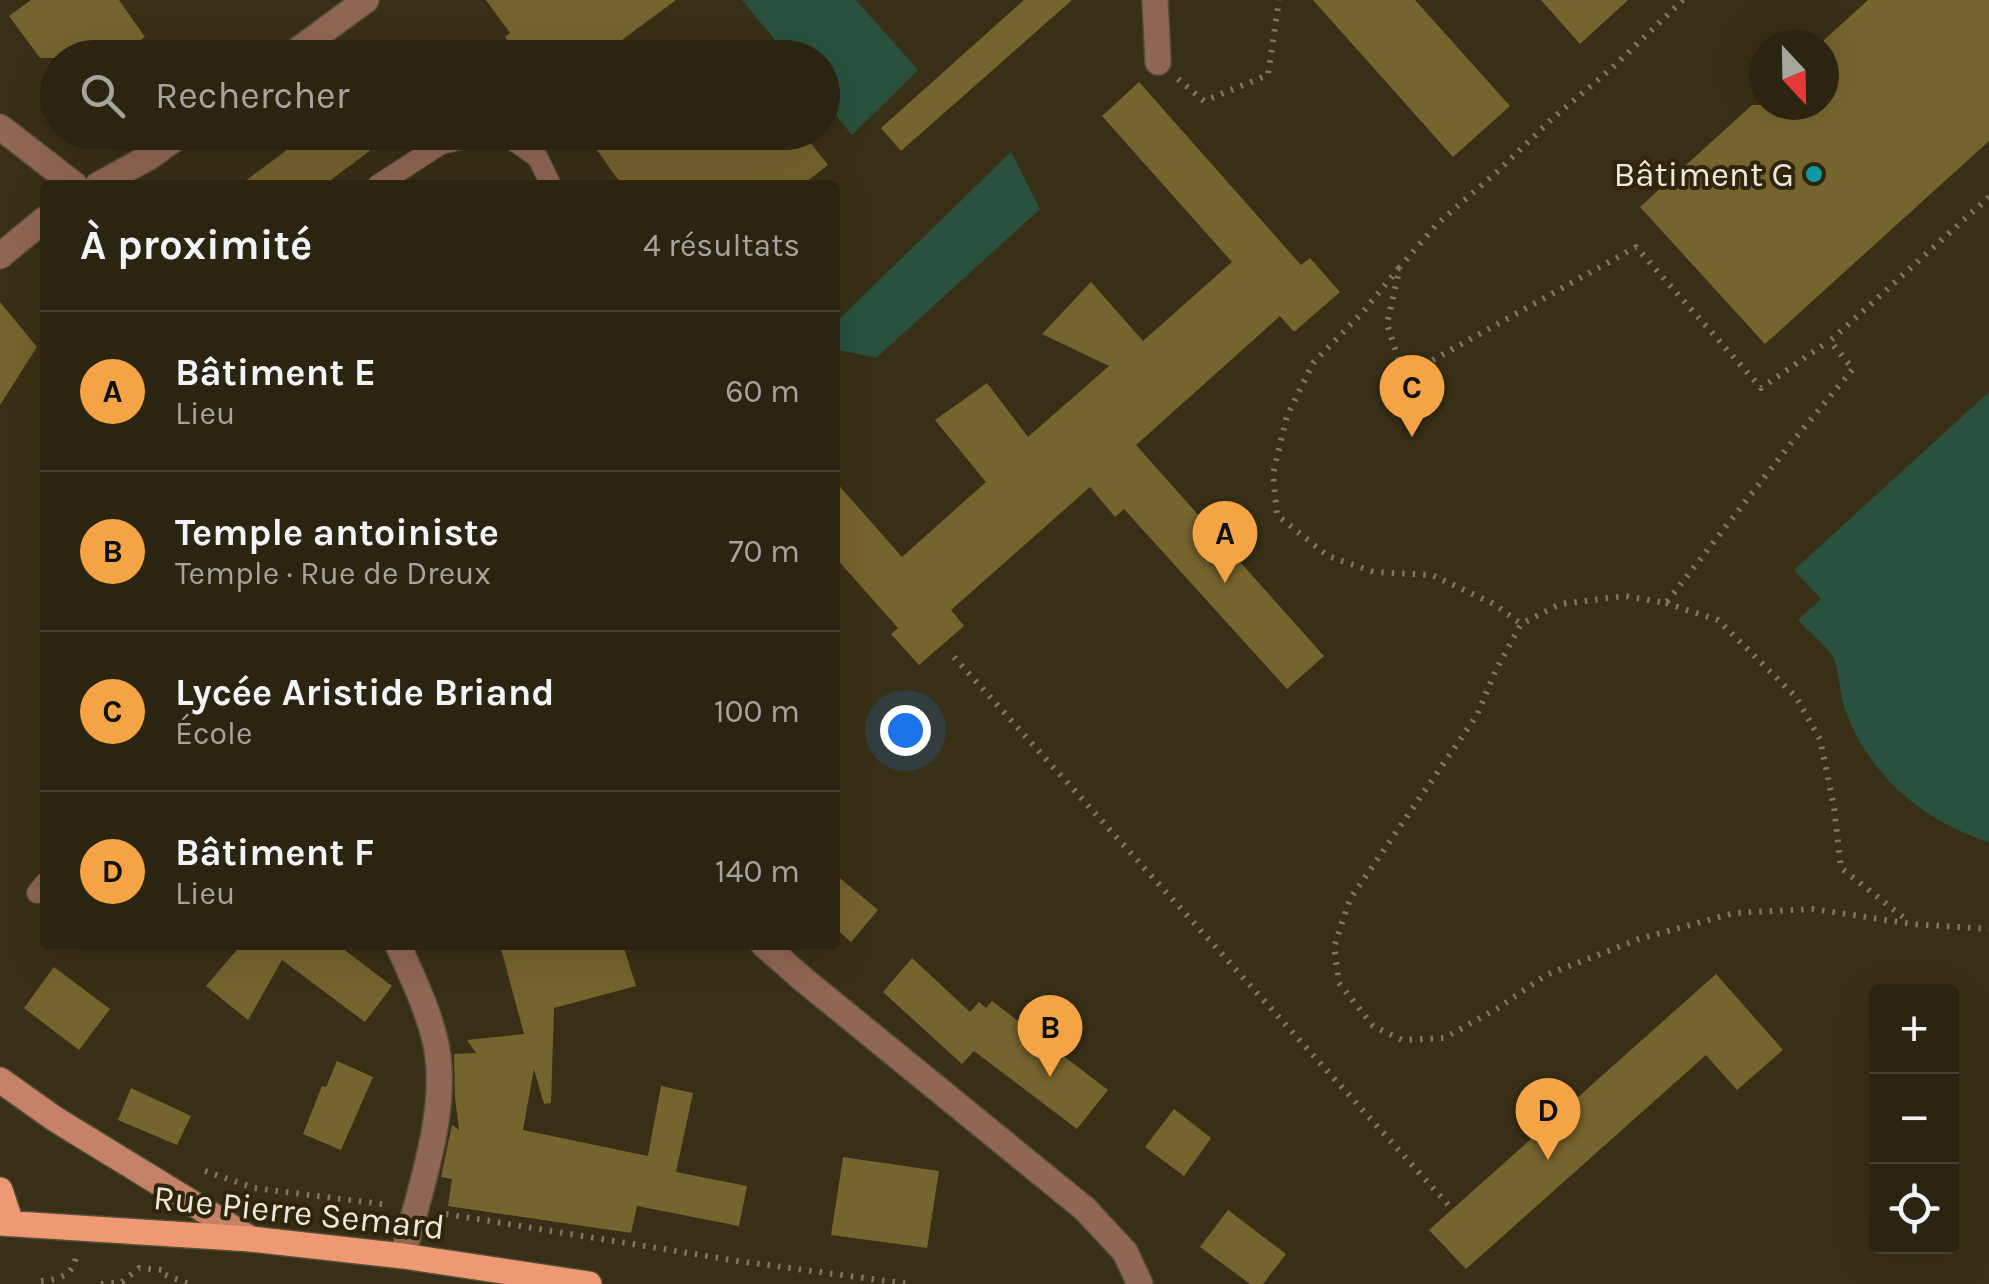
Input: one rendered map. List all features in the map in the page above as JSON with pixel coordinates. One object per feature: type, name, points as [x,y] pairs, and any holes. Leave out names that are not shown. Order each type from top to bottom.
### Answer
[{"type":"main road","points":[[0,1080],[55,1119],[251,1239]]},
{"type":"main road","points":[[0,1190],[6,1223]]},
{"type":"main road","name":"Rue Pierre Semard","points":[[6,1223],[251,1239],[403,1256],[575,1283]]},
{"type":"street","points":[[312,40],[366,0]]},
{"type":"street","points":[[1155,0],[1158,62]]},
{"type":"street","points":[[0,127],[69,180]]},
{"type":"street","points":[[107,180],[159,150]]},
{"type":"street","points":[[0,256],[40,222]]},
{"type":"street","points":[[400,950],[436,1042],[440,1085],[436,1124],[403,1256]]},
{"type":"street","points":[[770,950],[1085,1209],[1125,1252],[1140,1284]]},
{"type":"lane","points":[[386,180],[433,150]]},
{"type":"lane","points":[[527,150],[538,158],[549,180]]},
{"type":"path","points":[[1158,62],[1204,101],[1268,75],[1280,0]]},
{"type":"path","points":[[1521,624],[1494,604],[1432,575],[1374,572],[1328,556],[1278,515],[1273,474],[1288,416],[1313,364],[1437,224],[1683,0]]},
{"type":"path","points":[[1400,267],[1388,324],[1404,376],[1636,247],[1761,388],[1830,341],[1989,197]]},
{"type":"path","points":[[1666,603],[1853,370],[1830,341]]},
{"type":"path","points":[[1912,924],[1841,868],[1820,739],[1796,697],[1718,620],[1666,603],[1625,596],[1560,604],[1521,624],[1477,715],[1350,898],[1334,947],[1339,983],[1373,1026],[1402,1040],[1444,1038],[1546,975],[1639,940],[1734,913],[1814,909],[1912,924],[1989,929]]},
{"type":"path","points":[[954,657],[1451,1208]]},
{"type":"path","points":[[42,1281],[71,1272],[75,1265]]},
{"type":"path","points":[[101,1284],[122,1282],[139,1268],[163,1270],[163,1274],[189,1284]]},
{"type":"green space","points":[[742,0],[856,0],[918,70],[852,135],[840,120],[840,40],[775,40]]},
{"type":"green space","points":[[1011,152],[1040,209],[876,358],[840,350],[840,318]]},
{"type":"green space","points":[[1989,392],[1989,842],[1921,809],[1902,794],[1870,757],[1846,712],[1834,659],[1798,620],[1821,599],[1794,570]]},
{"type":"building","points":[[31,0],[119,0],[145,37],[40,40],[40,58],[9,16]]},
{"type":"building","points":[[486,0],[676,0],[622,40],[507,40],[505,37],[510,33]]},
{"type":"building","points":[[1024,0],[1072,0],[901,151],[881,128]]},
{"type":"building","points":[[1313,0],[1415,0],[1510,106],[1453,157]]},
{"type":"building","points":[[1541,0],[1628,0],[1580,44]]},
{"type":"building","name":"Bâtiment G","points":[[1868,0],[1989,0],[1989,141],[1765,344],[1640,207],[1749,108],[1749,120],[1839,120],[1839,30],[1835,30]]},
{"type":"building","points":[[1139,82],[1301,265],[1310,258],[1340,292],[1294,332],[1280,316],[1136,445],[1324,656],[1287,689],[1124,509],[1115,517],[1090,487],[951,610],[964,626],[919,665],[891,634],[898,628],[840,563],[840,487],[902,557],[986,482],[935,420],[987,383],[1028,437],[1109,366],[1042,334],[1091,282],[1143,341],[1232,262],[1102,116]]},
{"type":"building","points":[[287,150],[371,150],[331,180],[247,180]]},
{"type":"building","points":[[597,150],[816,150],[828,165],[808,180],[618,180]]},
{"type":"building","points":[[0,302],[37,347],[0,405]]},
{"type":"building","points":[[840,878],[878,910],[851,942],[840,932]]},
{"type":"building","points":[[237,950],[345,950],[392,986],[365,1022],[282,960],[248,1020],[206,986]]},
{"type":"building","points":[[501,950],[625,950],[636,986],[554,1008],[551,1103],[544,1104],[534,1069],[523,1130],[648,1156],[661,1086],[693,1093],[676,1172],[747,1186],[739,1226],[637,1206],[631,1233],[448,1206],[452,1179],[441,1177],[452,1125],[459,1130],[454,1054],[476,1053],[467,1040],[524,1034]]},
{"type":"building","points":[[912,958],[970,1012],[979,1002],[986,1008],[992,1001],[1108,1090],[1077,1129],[974,1051],[962,1064],[883,992]]},
{"type":"building","points":[[54,967],[110,1009],[79,1050],[24,1008]]},
{"type":"building","points":[[1716,974],[1783,1050],[1737,1090],[1706,1055],[1466,1269],[1429,1230]]},
{"type":"building","points":[[337,1061],[373,1077],[341,1150],[303,1134],[322,1086],[326,1087]]},
{"type":"building","points":[[131,1088],[191,1116],[177,1145],[118,1120]]},
{"type":"building","points":[[1174,1109],[1211,1138],[1184,1176],[1145,1147]]},
{"type":"building","points":[[843,1157],[939,1171],[927,1248],[831,1235]]},
{"type":"building","points":[[1228,1210],[1286,1254],[1263,1284],[1250,1284],[1200,1247]]},
{"type":"place","name":"Bâtiment G","points":[[1814,174]]},
{"type":"place","name":"Lycée Aristide Briand","points":[[1412,437]]},
{"type":"place","name":"Bâtiment E","points":[[1225,583]]},
{"type":"place","name":"Temple antoiniste","points":[[1050,1077]]},
{"type":"place","name":"Bâtiment F","points":[[1548,1160]]}]
